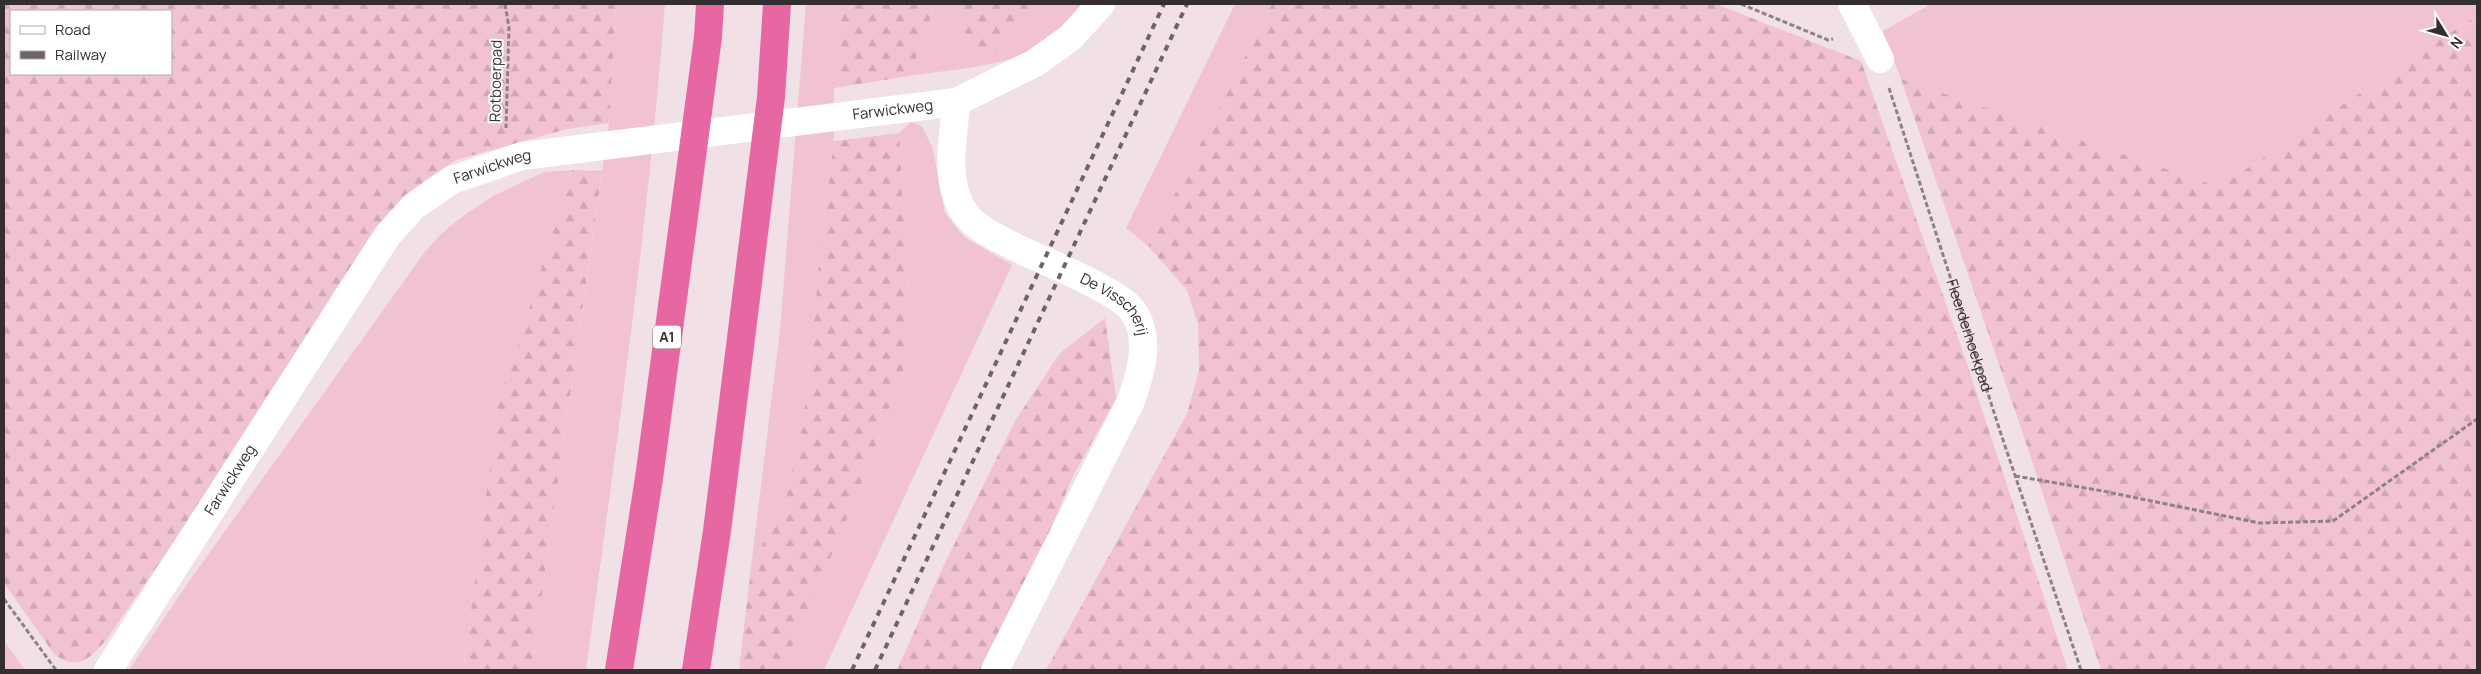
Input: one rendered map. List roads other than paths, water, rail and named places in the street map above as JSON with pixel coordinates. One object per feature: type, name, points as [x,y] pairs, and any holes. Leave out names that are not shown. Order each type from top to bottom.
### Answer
[{"type":"highway","name":"A1","points":[[619,670],[650,468],[708,37],[710,4]]},
{"type":"highway","points":[[696,670],[717,531],[770,107],[777,4]]},
{"type":"street","name":"Farwickweg","points":[[108,670],[387,236],[414,206],[452,180],[522,156],[956,102],[1035,63],[1070,38],[1101,4]]},
{"type":"street","points":[[1858,16],[1880,59]]},
{"type":"street","name":"De Visscherij","points":[[956,102],[950,180],[961,207],[974,223],[993,236],[1108,291],[1132,309],[1141,330],[1143,352],[1138,380],[1130,400],[995,670]]},
{"type":"railway","points":[[852,670],[1164,4]]},
{"type":"railway","points":[[875,670],[1187,4]]}]
